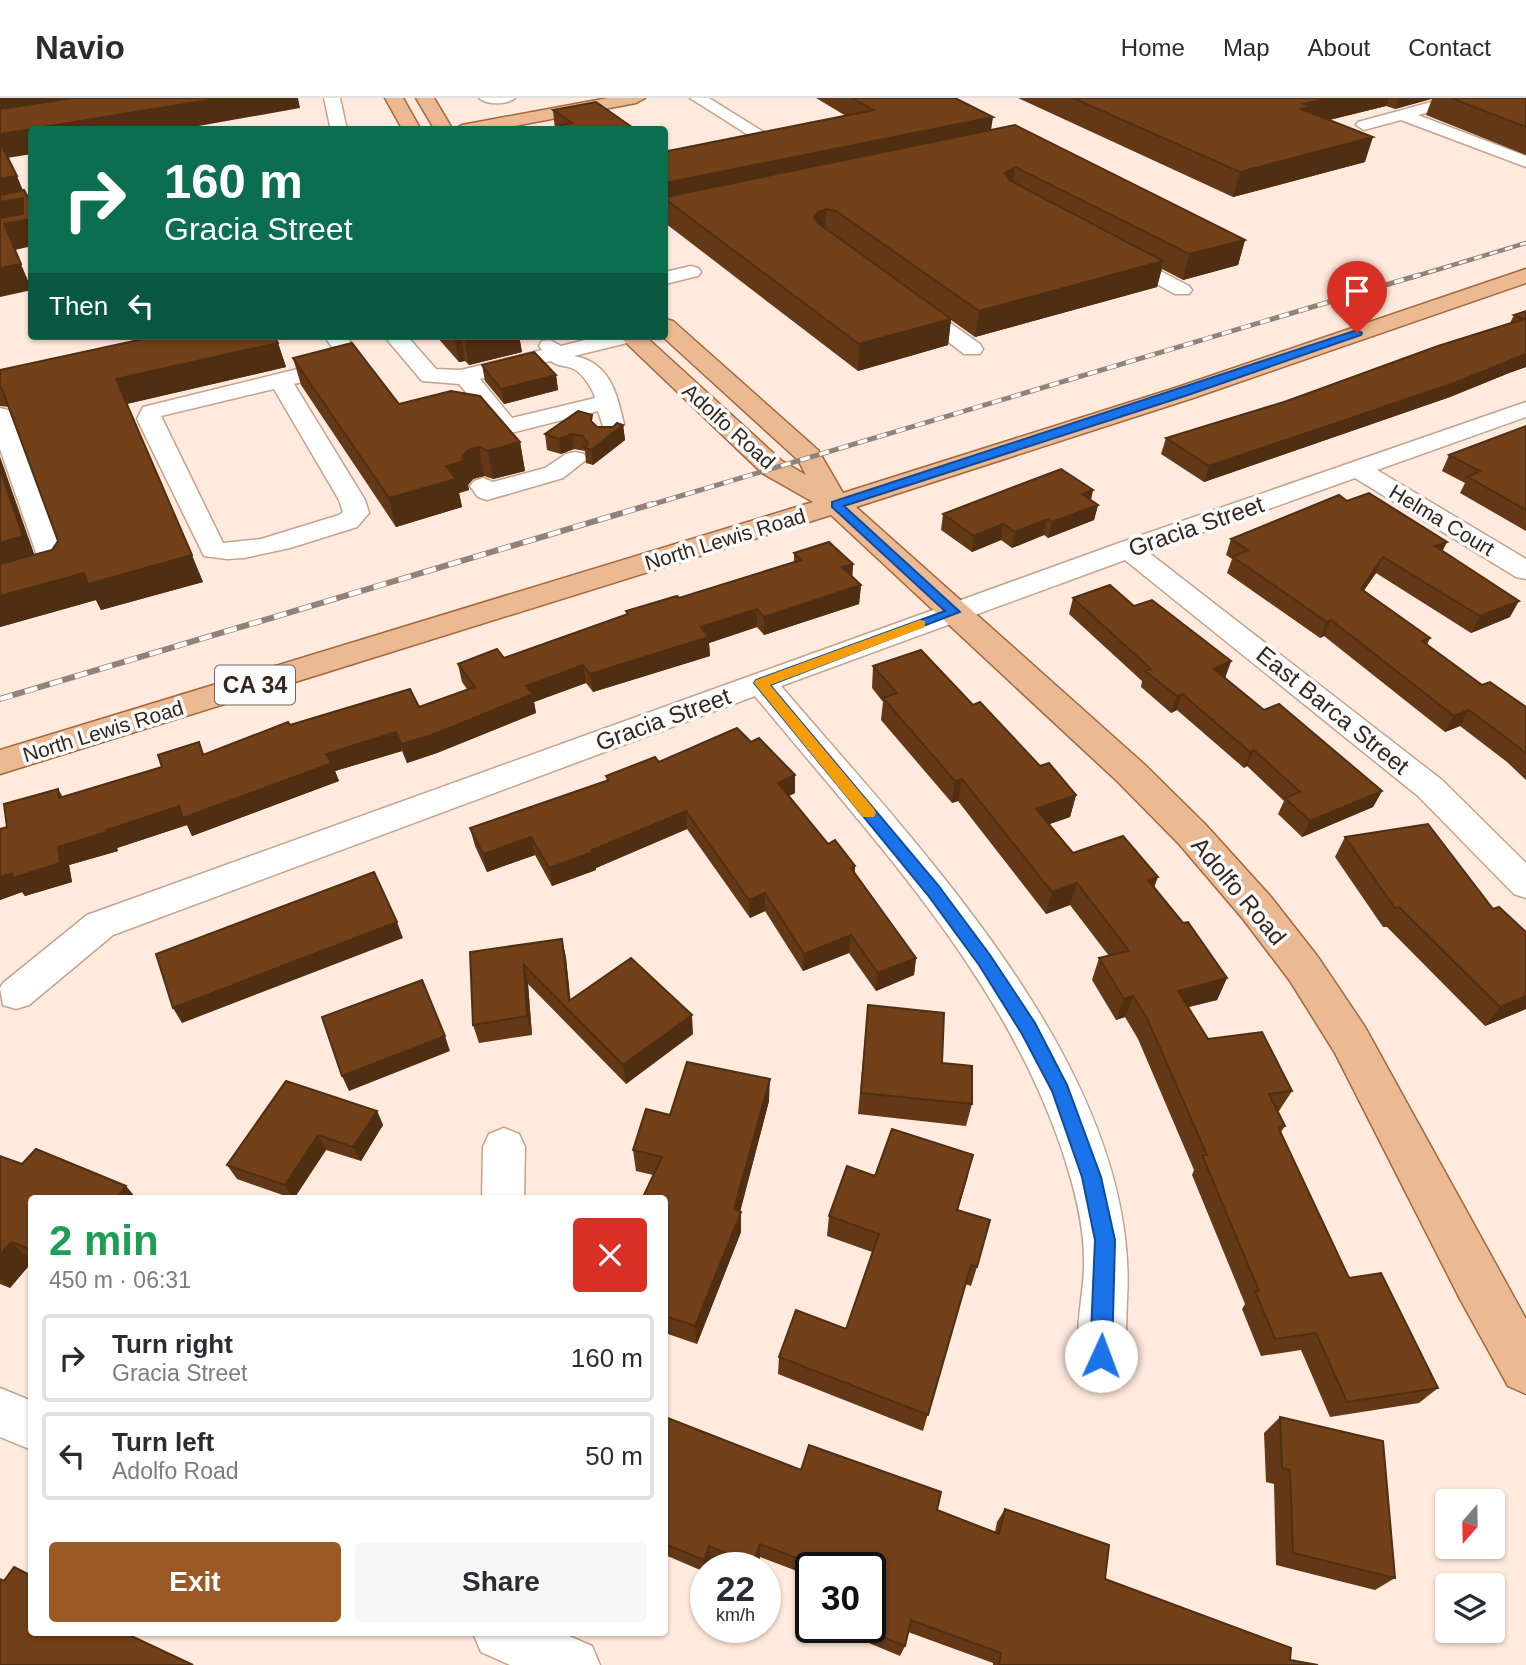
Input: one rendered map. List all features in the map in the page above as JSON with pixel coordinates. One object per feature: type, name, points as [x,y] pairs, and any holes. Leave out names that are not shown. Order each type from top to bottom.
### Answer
[{"type":"main road","points":[[394,98],[410,126]]},
{"type":"main road","points":[[425,98],[442,126]]},
{"type":"main road","points":[[484,126],[636,98]]},
{"type":"main road","name":"North Lewis Road","points":[[0,762],[836,504],[1184,393],[1526,276]]},
{"type":"main road","name":"Adolfo Road","points":[[668,329],[809,456],[836,504]]},
{"type":"main road","name":"Adolfo Road","points":[[633,340],[772,467],[836,504],[1131,773],[1192,834],[1257,908],[1304,969],[1350,1040],[1395,1121],[1477,1282],[1526,1368]]},
{"type":"street","points":[[332,98],[338,126]]},
{"type":"street","points":[[487,98],[507,98]]},
{"type":"street","points":[[698,98],[770,142]]},
{"type":"street","points":[[1364,125],[1464,98]]},
{"type":"street","points":[[1402,115],[1526,162]]},
{"type":"street","points":[[1097,244],[1182,290]]},
{"type":"street","points":[[668,277],[691,272]]},
{"type":"street","points":[[893,291],[972,349]]},
{"type":"street","points":[[280,380],[352,500],[356,513],[348,521],[247,550],[226,553],[213,550],[149,419],[151,412],[280,380],[342,365],[349,355],[338,340]]},
{"type":"street","points":[[399,340],[430,376],[427,404]]},
{"type":"street","points":[[545,340],[560,357],[583,364],[605,390],[612,424],[607,435]]},
{"type":"street","points":[[430,376],[465,376],[560,357],[616,340]]},
{"type":"street","points":[[560,357],[560,370],[581,393],[581,398],[560,412]]},
{"type":"street","points":[[465,376],[503,421],[554,473]]},
{"type":"street","points":[[463,410],[503,421],[609,402]]},
{"type":"street","name":"Gracia Street","points":[[16,994],[100,925],[953,612],[1526,409]]},
{"type":"street","points":[[0,415],[6,451],[55,568],[0,583]]},
{"type":"street","points":[[483,486],[487,492],[554,473],[575,459]]},
{"type":"street","name":"Helma Court","points":[[1358,469],[1526,571]]},
{"type":"street","name":"East Barca Street","points":[[1128,549],[1430,788],[1526,885]]},
{"type":"street","points":[[761,683],[932,890],[985,960],[1029,1029],[1061,1090],[1092,1177],[1105,1240],[1101,1356]]},
{"type":"street","points":[[503,1195],[504,1147]]},
{"type":"street","points":[[0,1412],[28,1424]]},
{"type":"street","points":[[507,1636],[573,1665]]},
{"type":"building","points":[[73,98],[222,98],[49,126],[28,126],[28,129],[0,134],[0,109]]},
{"type":"building","points":[[852,98],[955,98],[993,117],[668,182],[668,151],[874,110]]},
{"type":"building","points":[[1073,98],[1330,98],[1304,104],[1311,107],[1301,109],[1373,137],[1240,172]]},
{"type":"building","points":[[1451,98],[1526,98],[1526,127]]},
{"type":"building","points":[[596,102],[630,126],[562,126],[572,123],[553,110]]},
{"type":"building","points":[[1015,125],[1245,240],[1189,254],[1015,167],[1005,173],[1009,180],[1163,261],[979,311],[836,211],[826,209],[814,217],[818,223],[951,319],[859,344],[668,201],[668,196]]},
{"type":"building","points":[[0,142],[17,176],[0,179]]},
{"type":"building","points":[[24,190],[28,198],[28,220],[4,224],[21,264],[0,268],[0,218],[23,214],[23,198],[0,202],[0,195]]},
{"type":"building","points":[[1526,311],[1526,354],[1457,382],[1209,466],[1166,438],[1287,401],[1438,346],[1524,319],[1514,315]]},
{"type":"building","points":[[139,340],[276,340],[278,343],[116,379],[192,555],[88,584],[84,573],[0,596],[0,564],[52,550],[58,541],[0,387],[0,370]]},
{"type":"building","points":[[352,343],[399,404],[451,391],[480,396],[520,442],[488,451],[479,447],[468,450],[462,457],[464,461],[446,466],[456,479],[389,498],[293,358]]},
{"type":"building","points":[[534,352],[556,375],[501,389],[482,365]]},
{"type":"building","points":[[578,411],[592,415],[591,421],[597,427],[613,427],[617,423],[623,425],[591,450],[584,447],[588,444],[583,436],[572,434],[559,439],[545,434]]},
{"type":"building","points":[[1526,426],[1526,510],[1468,477],[1480,471],[1449,455]]},
{"type":"building","points":[[0,469],[23,536],[0,543]]},
{"type":"building","points":[[1061,469],[1093,490],[1082,494],[1098,505],[1052,522],[1047,519],[1015,532],[1003,524],[974,536],[943,514]]},
{"type":"building","points":[[1369,493],[1447,542],[1435,546],[1519,601],[1480,616],[1383,557],[1361,589],[1430,638],[1422,641],[1482,685],[1490,682],[1526,707],[1526,754],[1469,710],[1454,716],[1331,620],[1327,622],[1233,557],[1248,550],[1231,539],[1339,495],[1347,501]]},
{"type":"building","points":[[829,542],[853,564],[842,567],[861,585],[764,617],[757,609],[701,627],[709,637],[590,674],[583,665],[526,686],[533,694],[432,735],[401,744],[396,732],[326,754],[332,763],[183,818],[179,806],[106,830],[107,832],[58,847],[60,863],[13,878],[12,873],[0,877],[0,829],[7,827],[4,804],[58,789],[59,798],[162,767],[158,755],[199,742],[203,755],[288,722],[290,725],[410,689],[419,707],[475,687],[458,664],[497,649],[504,658],[628,614],[626,611],[677,596],[679,598],[801,560],[794,553]]},
{"type":"building","points":[[1110,585],[1134,606],[1152,600],[1231,661],[1214,669],[1264,710],[1279,704],[1382,791],[1310,821],[1285,798],[1300,792],[1254,750],[1250,752],[1182,694],[1177,696],[1145,671],[1151,669],[1073,598]]},
{"type":"building","points":[[921,650],[973,705],[980,702],[1040,766],[1049,763],[1076,795],[1036,809],[1073,853],[1123,836],[1158,877],[1148,880],[1183,923],[1188,922],[1227,978],[1178,991],[1208,1039],[1262,1032],[1292,1091],[1269,1094],[1285,1126],[1278,1127],[1349,1278],[1381,1273],[1438,1388],[1347,1402],[1316,1333],[1275,1339],[1255,1291],[1259,1291],[1202,1155],[1207,1155],[1147,1018],[1133,996],[1124,999],[1099,958],[1129,951],[1077,883],[1052,892],[962,779],[955,781],[883,698],[897,693],[873,666]]},
{"type":"building","points":[[737,728],[751,742],[759,738],[795,775],[778,783],[828,844],[835,840],[855,866],[851,868],[916,958],[878,973],[851,935],[804,954],[765,893],[749,900],[686,811],[592,850],[593,852],[549,868],[531,837],[483,854],[470,828],[609,780],[606,776],[655,757],[659,762]]},
{"type":"building","points":[[1428,824],[1493,909],[1499,907],[1526,932],[1526,996],[1500,1007],[1399,907],[1395,908],[1345,837]]},
{"type":"building","points":[[374,872],[397,922],[173,1008],[156,954]]},
{"type":"building","points":[[562,939],[569,1001],[631,958],[692,1015],[623,1065],[524,965],[527,1016],[473,1025],[470,952]]},
{"type":"building","points":[[422,980],[445,1036],[342,1076],[322,1017]]},
{"type":"building","points":[[868,1005],[944,1013],[942,1063],[972,1066],[972,1104],[861,1093]]},
{"type":"building","points":[[687,1062],[770,1079],[734,1209],[741,1212],[695,1326],[668,1317],[668,1195],[644,1195],[662,1157],[633,1150],[646,1109],[670,1115]]},
{"type":"building","points":[[286,1081],[377,1111],[353,1147],[318,1135],[285,1185],[227,1165]]},
{"type":"building","points":[[892,1129],[973,1155],[957,1210],[990,1220],[977,1267],[971,1265],[928,1415],[779,1357],[796,1310],[846,1329],[879,1234],[829,1216],[847,1166],[875,1176]]},
{"type":"building","points":[[36,1149],[126,1186],[119,1195],[28,1195],[28,1248],[11,1242],[0,1255],[0,1156],[22,1164]]},
{"type":"building","points":[[1280,1417],[1383,1441],[1395,1578],[1293,1553],[1290,1470],[1282,1468]]},
{"type":"building","points":[[668,1418],[801,1470],[809,1445],[941,1492],[937,1510],[999,1534],[1005,1509],[1109,1545],[1105,1579],[1291,1648],[1290,1660],[1318,1665],[999,1665],[1001,1653],[911,1620],[905,1646],[886,1638],[886,1552],[795,1552],[795,1557],[760,1544],[757,1552],[724,1552],[709,1546],[707,1552],[690,1552],[690,1554],[668,1545]]},
{"type":"building","points":[[14,1567],[28,1574],[28,1636],[131,1636],[193,1665],[0,1665],[0,1579],[4,1581]]},
{"type":"railway","points":[[1413,277],[1526,243]]},
{"type":"railway","points":[[647,506],[1419,275]]},
{"type":"railway","points":[[0,699],[652,504]]},
{"type":"slow traffic","points":[[869,813],[761,683],[920,624]]},
{"type":"route","points":[[1101,1356],[1105,1240],[1092,1177],[1061,1090],[1029,1029],[985,960],[932,890],[761,683],[953,612],[836,504],[1184,393],[1357,333]]}]
